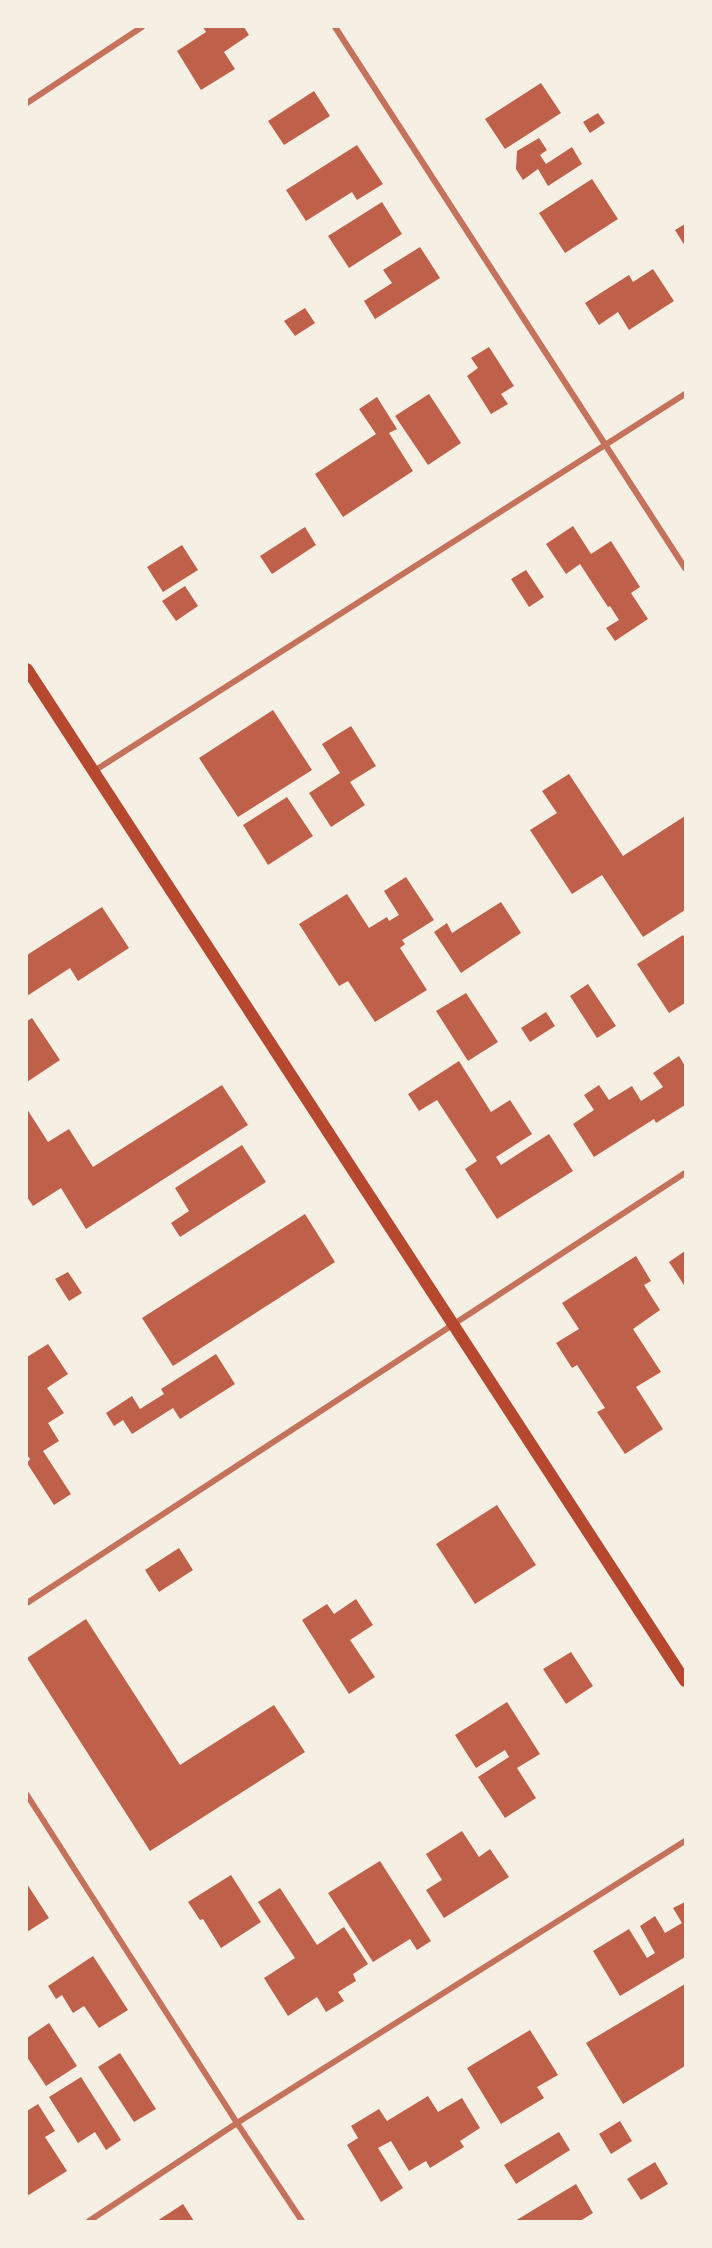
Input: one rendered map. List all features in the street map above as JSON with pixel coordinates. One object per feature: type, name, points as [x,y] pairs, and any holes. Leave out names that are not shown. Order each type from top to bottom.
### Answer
[{"type":"main road","points":[[27,669],[685,1681]]},
{"type":"street","points":[[27,103],[142,27]]},
{"type":"street","points":[[335,27],[685,568]]},
{"type":"street","points":[[93,771],[685,394]]},
{"type":"street","points":[[27,1603],[685,1173]]},
{"type":"street","points":[[27,1795],[302,2221]]},
{"type":"street","points":[[89,2221],[237,2123],[685,1841]]},
{"type":"building","points":[[203,27],[244,27],[249,35],[224,52],[235,69],[201,90],[177,51],[206,32]]},
{"type":"building","points":[[541,83],[561,113],[505,149],[485,119]]},
{"type":"building","points":[[314,91],[330,116],[284,145],[268,121]]},
{"type":"building","points":[[598,113],[605,123],[590,133],[583,122]]},
{"type":"building","points":[[539,138],[547,150],[540,155],[546,164],[572,147],[582,164],[548,186],[538,169],[523,180],[516,169],[517,151]]},
{"type":"building","points":[[357,145],[383,184],[357,200],[352,192],[306,221],[286,190]]},
{"type":"building","points":[[592,179],[618,219],[565,253],[539,213]]},
{"type":"building","points":[[382,202],[402,234],[349,268],[328,236]]},
{"type":"building","points":[[685,224],[685,246],[675,230]]},
{"type":"building","points":[[420,247],[440,278],[375,319],[364,301],[392,283],[383,270]]},
{"type":"building","points":[[653,269],[674,301],[629,330],[618,312],[599,325],[585,303],[629,275],[633,282]]},
{"type":"building","points":[[305,308],[315,323],[295,336],[284,321]]},
{"type":"building","points":[[489,347],[514,386],[501,394],[508,404],[491,414],[467,376],[478,368],[471,358]]},
{"type":"building","points":[[429,394],[461,443],[428,465],[395,416]]},
{"type":"building","points":[[377,397],[397,429],[389,433],[413,471],[343,517],[315,474],[376,434],[359,409]]},
{"type":"building","points":[[573,526],[591,554],[611,541],[640,587],[631,593],[648,619],[615,641],[606,628],[619,620],[610,606],[608,607],[580,564],[566,574],[546,544]]},
{"type":"building","points":[[305,527],[316,545],[272,574],[260,556]]},
{"type":"building","points":[[182,545],[198,570],[163,592],[147,567]]},
{"type":"building","points":[[526,570],[544,597],[529,607],[511,579]]},
{"type":"building","points":[[185,586],[198,606],[176,621],[162,601]]},
{"type":"building","points":[[273,710],[312,770],[238,817],[199,758]]},
{"type":"building","points":[[351,726],[376,766],[350,782],[365,805],[331,827],[309,793],[340,773],[322,744]]},
{"type":"building","points":[[569,774],[623,856],[685,816],[685,910],[643,937],[602,875],[572,894],[530,830],[557,813],[542,791]]},
{"type":"building","points":[[287,797],[313,836],[268,865],[243,825]]},
{"type":"building","points":[[406,877],[434,920],[402,940],[405,944],[400,948],[427,990],[375,1022],[348,981],[339,986],[299,924],[347,894],[369,928],[387,917],[389,921],[399,915],[384,891]]},
{"type":"building","points":[[501,902],[521,933],[461,973],[434,932],[447,923],[452,933]]},
{"type":"building","points":[[102,907],[129,948],[78,981],[70,968],[27,996],[27,955]]},
{"type":"building","points":[[683,935],[685,938],[685,1003],[669,1013],[637,964]]},
{"type":"building","points":[[588,984],[616,1026],[597,1038],[570,996]]},
{"type":"building","points":[[466,993],[498,1042],[468,1061],[436,1011]]},
{"type":"building","points":[[546,1012],[555,1026],[530,1042],[521,1028]]},
{"type":"building","points":[[32,1018],[60,1060],[27,1082],[27,1021]]},
{"type":"building","points":[[679,1056],[685,1066],[685,1105],[656,1123],[654,1119],[594,1157],[573,1124],[594,1110],[584,1095],[599,1085],[609,1100],[632,1086],[641,1101],[663,1087],[653,1073]]},
{"type":"building","points":[[459,1061],[491,1112],[510,1100],[532,1134],[496,1157],[501,1165],[549,1134],[573,1171],[497,1219],[465,1169],[477,1161],[437,1100],[419,1111],[408,1094]]},
{"type":"building","points":[[222,1085],[248,1125],[86,1229],[61,1188],[33,1206],[27,1197],[27,1109],[48,1142],[69,1129],[93,1167]]},
{"type":"building","points":[[242,1145],[266,1182],[180,1237],[171,1223],[189,1211],[175,1188]]},
{"type":"building","points":[[305,1214],[335,1262],[173,1366],[142,1318]]},
{"type":"building","points":[[685,1251],[685,1284],[684,1285],[669,1262]]},
{"type":"building","points":[[636,1256],[651,1281],[644,1285],[660,1310],[633,1329],[661,1372],[636,1387],[663,1429],[625,1454],[597,1412],[605,1408],[577,1365],[572,1368],[556,1343],[579,1329],[562,1303]]},
{"type":"building","points":[[68,1272],[82,1293],[69,1301],[55,1279]]},
{"type":"building","points":[[48,1344],[68,1374],[47,1388],[64,1413],[48,1423],[59,1441],[43,1451],[71,1494],[54,1505],[27,1463],[30,1459],[27,1455],[27,1357]]},
{"type":"building","points":[[216,1354],[235,1384],[180,1419],[173,1408],[132,1434],[123,1420],[114,1426],[106,1413],[132,1396],[140,1409],[164,1394],[161,1389]]},
{"type":"building","points":[[497,1505],[536,1565],[475,1604],[436,1544]]},
{"type":"building","points":[[179,1548],[193,1570],[159,1592],[145,1570]]},
{"type":"building","points":[[356,1599],[373,1625],[350,1640],[375,1677],[349,1694],[302,1620],[327,1604],[334,1614]]},
{"type":"building","points":[[86,1619],[180,1765],[274,1705],[305,1752],[150,1851],[27,1658]]},
{"type":"building","points":[[571,1652],[593,1686],[566,1704],[543,1669]]},
{"type":"building","points":[[507,1702],[540,1754],[517,1768],[536,1798],[505,1818],[478,1777],[509,1757],[505,1750],[476,1768],[455,1735]]},
{"type":"building","points":[[462,1831],[479,1857],[490,1849],[509,1877],[444,1918],[426,1890],[442,1880],[426,1854]]},
{"type":"building","points":[[380,1861],[431,1941],[417,1950],[410,1939],[373,1962],[328,1893]]},
{"type":"building","points":[[231,1875],[261,1922],[221,1948],[203,1919],[200,1920],[188,1902]]},
{"type":"building","points":[[27,1884],[49,1918],[27,1932]]},
{"type":"building","points":[[280,1888],[317,1945],[344,1927],[368,1964],[353,1974],[356,1981],[338,1992],[344,2001],[326,2012],[317,1997],[288,2016],[264,1978],[295,1958],[258,1902]]},
{"type":"building","points":[[685,1902],[685,1957],[620,1996],[593,1951],[629,1929],[647,1958],[655,1953],[640,1926],[655,1916],[665,1933],[682,1923],[673,1908]]},
{"type":"building","points":[[93,1956],[128,2010],[99,2028],[84,2006],[73,2013],[62,1995],[56,1999],[48,1986]]},
{"type":"building","points":[[685,1984],[685,2066],[623,2104],[586,2043]]},
{"type":"building","points":[[49,2023],[77,2066],[46,2086],[27,2057],[27,2038]]},
{"type":"building","points":[[530,2030],[558,2075],[537,2087],[544,2098],[501,2124],[467,2068]]},
{"type":"building","points":[[120,2053],[156,2109],[134,2122],[98,2067]]},
{"type":"building","points":[[81,2077],[121,2140],[106,2150],[95,2132],[78,2143],[49,2097]]},
{"type":"building","points":[[428,2096],[438,2112],[462,2098],[480,2128],[460,2141],[464,2147],[430,2168],[426,2161],[409,2171],[391,2141],[378,2148],[403,2188],[381,2202],[347,2145],[358,2138],[351,2126],[379,2109],[387,2121]]},
{"type":"building","points":[[38,2104],[55,2131],[45,2137],[67,2171],[27,2196],[27,2111]]},
{"type":"building","points":[[620,2121],[632,2141],[611,2154],[599,2134]]},
{"type":"building","points":[[559,2132],[570,2150],[516,2184],[504,2165]]},
{"type":"building","points":[[655,2162],[668,2184],[641,2200],[627,2179]]},
{"type":"building","points":[[576,2184],[593,2213],[580,2221],[515,2221]]},
{"type":"building","points":[[183,2204],[194,2221],[157,2221]]}]
